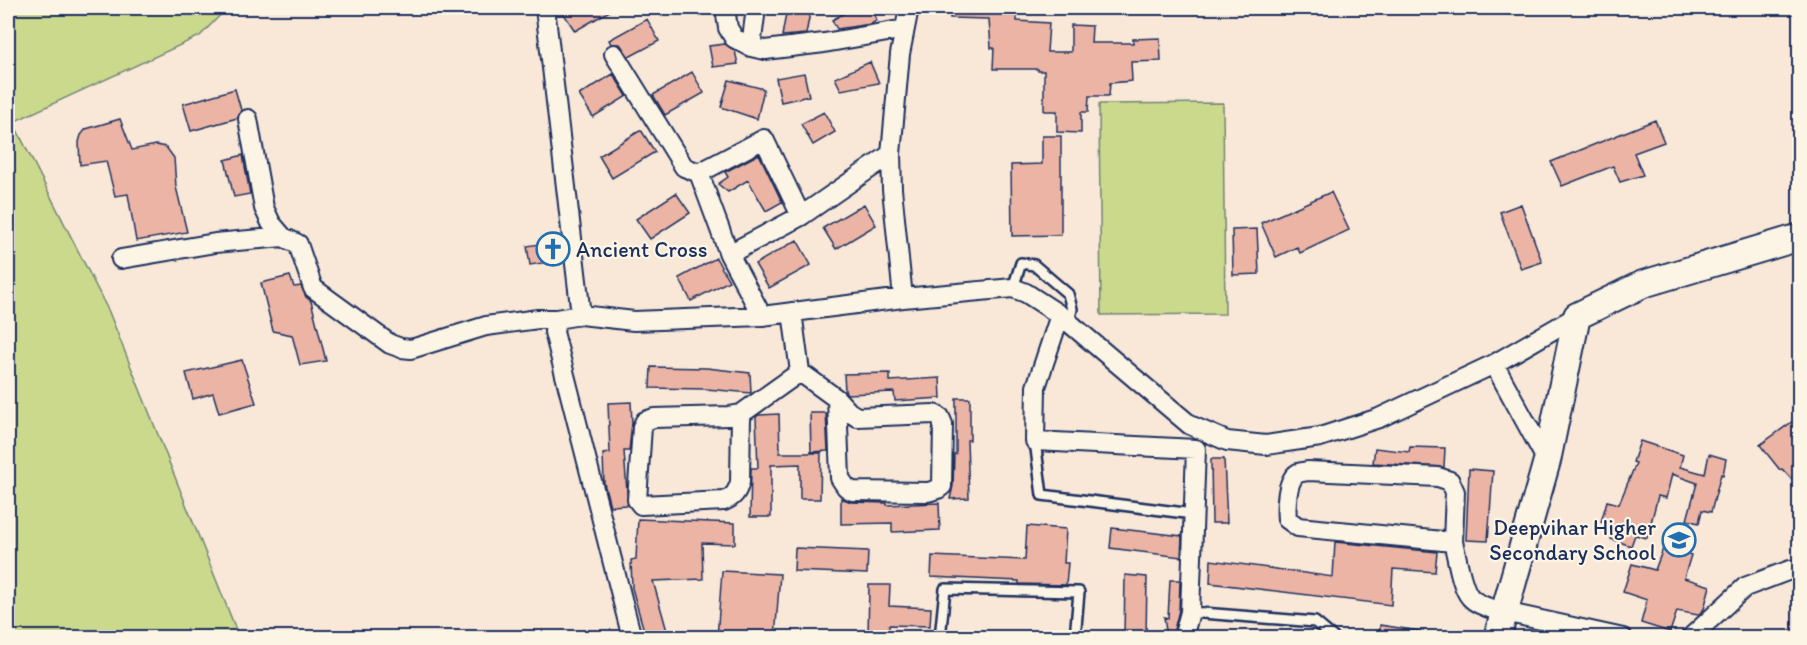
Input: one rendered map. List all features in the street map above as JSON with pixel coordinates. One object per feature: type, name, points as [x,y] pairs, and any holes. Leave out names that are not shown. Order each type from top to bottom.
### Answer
[{"type":"street","points":[[545,8],[580,315]]},
{"type":"street","points":[[725,8],[728,28],[734,38],[751,47],[765,50],[905,30]]},
{"type":"street","points":[[751,47],[756,8]]},
{"type":"street","points":[[903,298],[892,189],[891,154],[900,54],[909,8]]},
{"type":"street","points":[[614,54],[684,167],[699,173],[729,254],[762,316]]},
{"type":"street","points":[[248,119],[264,208],[271,223],[282,237],[298,244],[313,288],[390,344],[401,348],[411,349],[486,327],[538,319],[580,315],[634,321],[762,316],[903,298],[1013,288],[1026,293],[1064,318],[1190,425],[1227,441],[1266,445],[1320,437],[1379,418],[1494,364],[1577,316],[1643,284],[1800,237]]},
{"type":"street","points":[[699,173],[764,139],[801,216]]},
{"type":"street","points":[[729,254],[801,216],[891,154]]},
{"type":"street","points":[[121,259],[215,243],[282,237]]},
{"type":"street","points":[[792,312],[800,372],[837,399],[849,412],[857,417],[934,414],[940,417],[943,424],[942,486],[928,492],[852,491],[846,487],[840,478],[837,399]]},
{"type":"street","points":[[1497,638],[1547,461],[1577,316]]},
{"type":"street","points":[[1064,318],[1036,387],[1035,441],[1196,449],[1190,612],[1183,638]]},
{"type":"street","points":[[556,319],[554,332],[632,638]]},
{"type":"street","points":[[1494,364],[1547,461]]},
{"type":"street","points":[[741,414],[740,482],[737,492],[731,498],[724,501],[641,505],[637,500],[642,427],[645,421],[654,418],[741,414],[800,372]]},
{"type":"street","points":[[1453,542],[1298,527],[1287,519],[1286,510],[1291,482],[1297,474],[1308,471],[1438,477],[1450,481],[1455,492],[1453,542],[1465,588],[1470,597],[1484,606],[1505,612],[1623,638]]},
{"type":"street","points":[[1690,638],[1744,587],[1790,570],[1800,570]]},
{"type":"lane","points":[[1013,288],[1021,263],[1034,264],[1068,294],[1072,309],[1064,318]]},
{"type":"lane","points":[[1035,441],[1042,495],[1193,514]]},
{"type":"lane","points":[[940,638],[945,589],[1079,592],[1075,638]]},
{"type":"lane","points":[[1190,612],[1316,622],[1334,638]]},
{"type":"green space","points":[[8,8],[227,8],[200,36],[13,122],[109,312],[239,637],[8,637]]},
{"type":"green space","points":[[1223,103],[1225,314],[1101,315],[1099,104]]},
{"type":"building","points":[[560,8],[615,8],[575,31]]},
{"type":"building","points":[[787,8],[811,8],[806,34],[782,36]]},
{"type":"building","points":[[853,8],[870,8],[877,20],[871,24],[837,29],[832,20]]},
{"type":"building","points":[[950,8],[1017,8],[1017,21],[1049,23],[1047,52],[1071,52],[1071,25],[1092,26],[1091,43],[1133,43],[1133,39],[1160,38],[1161,61],[1131,62],[1132,81],[1110,83],[1109,96],[1089,96],[1088,112],[1081,112],[1081,133],[1057,132],[1057,111],[1044,111],[1044,71],[993,69],[994,48],[991,48],[989,19],[950,18]]},
{"type":"building","points":[[647,19],[659,41],[629,57],[620,44],[611,44],[609,40]]},
{"type":"building","points":[[725,44],[735,51],[738,64],[713,67],[709,46]]},
{"type":"building","points":[[870,62],[879,83],[841,90],[835,78]]},
{"type":"building","points":[[692,72],[704,93],[665,115],[653,95]]},
{"type":"building","points":[[804,73],[809,96],[781,102],[776,78]]},
{"type":"building","points":[[613,74],[627,96],[593,117],[579,95]]},
{"type":"building","points":[[729,80],[764,89],[757,119],[721,107]]},
{"type":"building","points":[[235,89],[241,110],[237,118],[191,131],[183,104]]},
{"type":"building","points":[[824,112],[835,132],[813,145],[801,124]]},
{"type":"building","points":[[120,119],[132,150],[156,145],[166,147],[174,158],[176,187],[187,232],[136,241],[128,194],[115,196],[106,161],[80,165],[79,142],[86,129]]},
{"type":"building","points":[[1655,120],[1664,142],[1634,153],[1643,175],[1620,182],[1613,166],[1562,186],[1551,162]]},
{"type":"building","points":[[641,130],[655,152],[612,178],[599,156]]},
{"type":"building","points":[[1042,136],[1061,136],[1061,235],[1012,236],[1011,165],[1042,164]]},
{"type":"building","points":[[759,154],[782,202],[766,211],[748,180],[728,192],[718,184],[728,177],[725,172]]},
{"type":"building","points":[[243,155],[250,194],[234,197],[225,160]]},
{"type":"building","points":[[1331,192],[1349,230],[1300,253],[1297,247],[1276,257],[1261,223]]},
{"type":"building","points":[[676,193],[690,213],[650,239],[636,219]]},
{"type":"building","points":[[864,204],[876,225],[836,249],[823,228]]},
{"type":"building","points":[[1521,204],[1542,262],[1521,269],[1500,212]]},
{"type":"building","points":[[1257,229],[1259,274],[1233,275],[1232,230]]},
{"type":"building","points":[[797,240],[811,265],[769,288],[755,264]]},
{"type":"building","points":[[546,243],[549,262],[530,265],[527,246]]},
{"type":"building","points":[[716,258],[729,281],[691,301],[679,278]]},
{"type":"building","points":[[290,276],[294,287],[301,286],[306,297],[311,301],[326,361],[300,365],[292,335],[273,331],[261,283]]},
{"type":"building","points":[[242,360],[256,403],[219,413],[213,393],[193,399],[186,373]]},
{"type":"building","points":[[651,367],[707,368],[750,373],[751,393],[650,388]]},
{"type":"building","points":[[890,373],[890,381],[940,378],[941,398],[895,401],[894,392],[847,394],[845,391],[844,374]]},
{"type":"building","points":[[956,398],[970,398],[970,440],[967,440],[969,498],[950,499],[953,486],[954,454],[956,454]]},
{"type":"building","points":[[631,402],[632,423],[629,451],[624,451],[628,505],[610,506],[604,483],[603,454],[610,453],[608,403]]},
{"type":"building","points":[[810,413],[826,413],[828,451],[811,452]]},
{"type":"building","points":[[779,414],[780,453],[821,453],[820,499],[800,499],[800,464],[771,465],[771,517],[750,517],[751,468],[758,468],[756,417]]},
{"type":"building","points":[[1800,416],[1800,488],[1782,469],[1780,470],[1760,445]]},
{"type":"building","points":[[1640,441],[1683,455],[1680,467],[1705,474],[1709,454],[1726,459],[1711,512],[1702,510],[1699,523],[1687,520],[1697,483],[1672,474],[1666,498],[1658,496],[1647,538],[1635,535],[1631,546],[1611,539],[1615,528],[1601,522],[1607,501],[1619,504],[1636,463],[1633,462]]},
{"type":"building","points":[[1410,447],[1445,448],[1444,467],[1373,463],[1375,448],[1409,452]]},
{"type":"building","points":[[1211,459],[1224,459],[1227,523],[1212,523]]},
{"type":"building","points":[[1469,469],[1493,471],[1488,541],[1466,540]]},
{"type":"building","points":[[841,498],[851,502],[887,503],[887,505],[939,503],[940,530],[892,532],[892,523],[841,524]]},
{"type":"building","points":[[638,519],[735,523],[735,544],[702,543],[703,579],[653,581],[669,638],[646,638],[632,588],[631,560],[636,559]]},
{"type":"building","points":[[1027,526],[1066,529],[1064,563],[1068,563],[1066,585],[931,577],[932,556],[1025,560]]},
{"type":"building","points":[[1112,528],[1182,536],[1181,557],[1110,548]]},
{"type":"building","points":[[1335,542],[1437,552],[1435,572],[1393,569],[1391,605],[1210,583],[1211,560],[1333,577]]},
{"type":"building","points":[[1664,546],[1691,555],[1684,578],[1710,586],[1704,609],[1698,615],[1677,611],[1670,632],[1641,623],[1647,600],[1623,592],[1632,564],[1655,570]]},
{"type":"building","points":[[795,548],[868,551],[867,574],[794,571]]},
{"type":"building","points":[[722,571],[780,574],[775,638],[717,638]]},
{"type":"building","points":[[1125,575],[1147,577],[1146,638],[1124,638]]},
{"type":"building","points":[[1170,580],[1180,580],[1179,610],[1172,638],[1167,638],[1164,617],[1168,618]]},
{"type":"building","points":[[869,585],[890,585],[889,606],[931,608],[930,626],[889,625],[889,638],[868,638]]},
{"type":"building","points":[[1380,625],[1419,631],[1418,638],[1379,638]]},
{"type":"place","name":"Ancient Cross","points":[[553,249]]},
{"type":"place","name":"Deepvihar Higher Secondary School","points":[[1679,540]]}]
